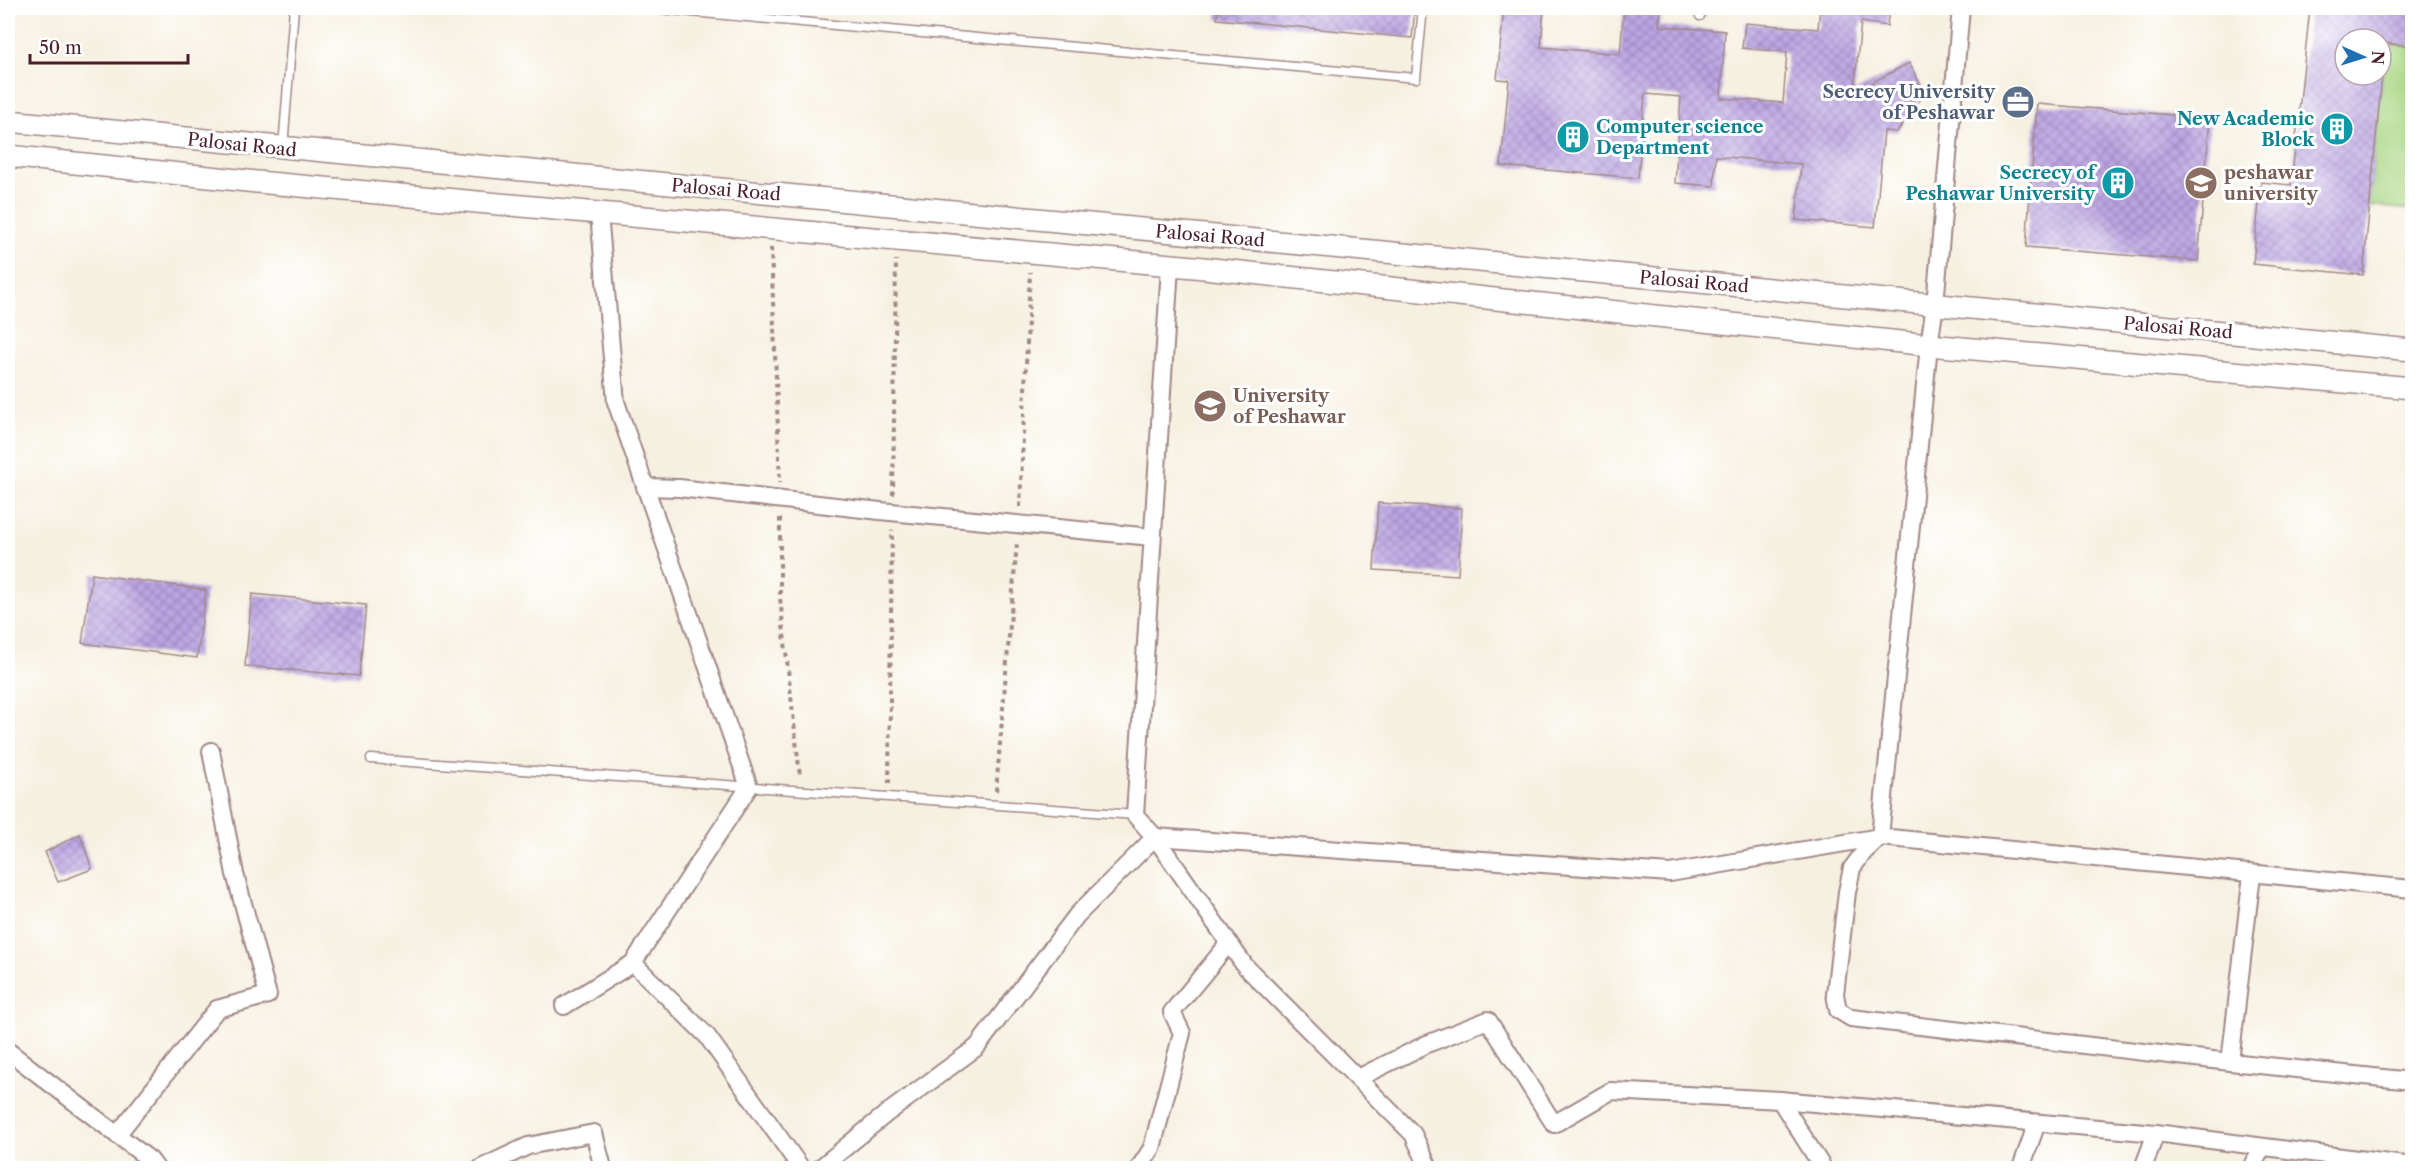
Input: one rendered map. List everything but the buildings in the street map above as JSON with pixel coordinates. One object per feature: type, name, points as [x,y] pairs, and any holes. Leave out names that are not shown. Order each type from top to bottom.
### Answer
[{"type":"street","points":[[1961,8],[1935,305],[1929,345],[1880,837],[1864,852],[1852,868],[1846,892],[1834,994],[1838,1010],[1851,1017],[2412,1081]]},
{"type":"street","name":"Palosai Road","points":[[8,121],[2412,350]]},
{"type":"street","points":[[8,156],[257,182],[1170,266],[1929,345],[2412,388]]},
{"type":"street","points":[[727,225],[732,190]]},
{"type":"street","points":[[564,1006],[633,963],[749,787],[616,402],[599,214]]},
{"type":"street","points":[[1176,232],[1170,266],[1135,814],[1155,837],[1245,966],[1413,1134],[1429,1168]]},
{"type":"street","points":[[645,487],[679,488],[892,512],[1152,537]]},
{"type":"street","points":[[117,1135],[218,1009],[268,994],[235,874],[211,751]]},
{"type":"street","points":[[820,1168],[886,1114],[977,1047],[1077,915],[1155,837],[1670,873],[1880,837],[2412,890]]},
{"type":"street","points":[[2230,1062],[2252,874]]},
{"type":"street","points":[[1139,1168],[1152,1148],[1182,1033],[1172,1012],[1229,943]]},
{"type":"street","points":[[633,963],[707,1036],[801,1168]]},
{"type":"street","points":[[1358,1078],[1427,1044],[1488,1020],[1554,1124],[1611,1092],[1780,1100],[2156,1133],[2262,1147],[2340,1162],[2412,1166]]},
{"type":"street","points":[[8,1051],[150,1160],[156,1168]]},
{"type":"street","points":[[1780,1100],[1823,1168]]},
{"type":"street","points":[[2021,1168],[2037,1123]]},
{"type":"street","points":[[481,1168],[528,1146],[594,1133],[603,1168]]},
{"type":"street","points":[[2143,1168],[2156,1133]]},
{"type":"street","points":[[2252,1168],[2262,1147]]},
{"type":"lane","points":[[283,149],[294,8]]},
{"type":"lane","points":[[648,8],[1416,78],[1424,8]]},
{"type":"lane","points":[[371,759],[1135,814]]},
{"type":"green space","points":[[2393,45],[2412,46],[2412,210],[2369,206],[2381,87],[2393,87]]},
{"type":"place","name":"Secrecy University of Peshawar","points":[[2018,102]]},
{"type":"place","name":"New Academic Block","points":[[2337,129]]},
{"type":"place","name":"Computer science Department","points":[[1573,137]]},
{"type":"place","name":"Secrecy of Peshawar University","points":[[2118,183]]},
{"type":"place","name":"peshawar university","points":[[2201,183]]},
{"type":"place","name":"University of Peshawar","points":[[1210,406]]}]
